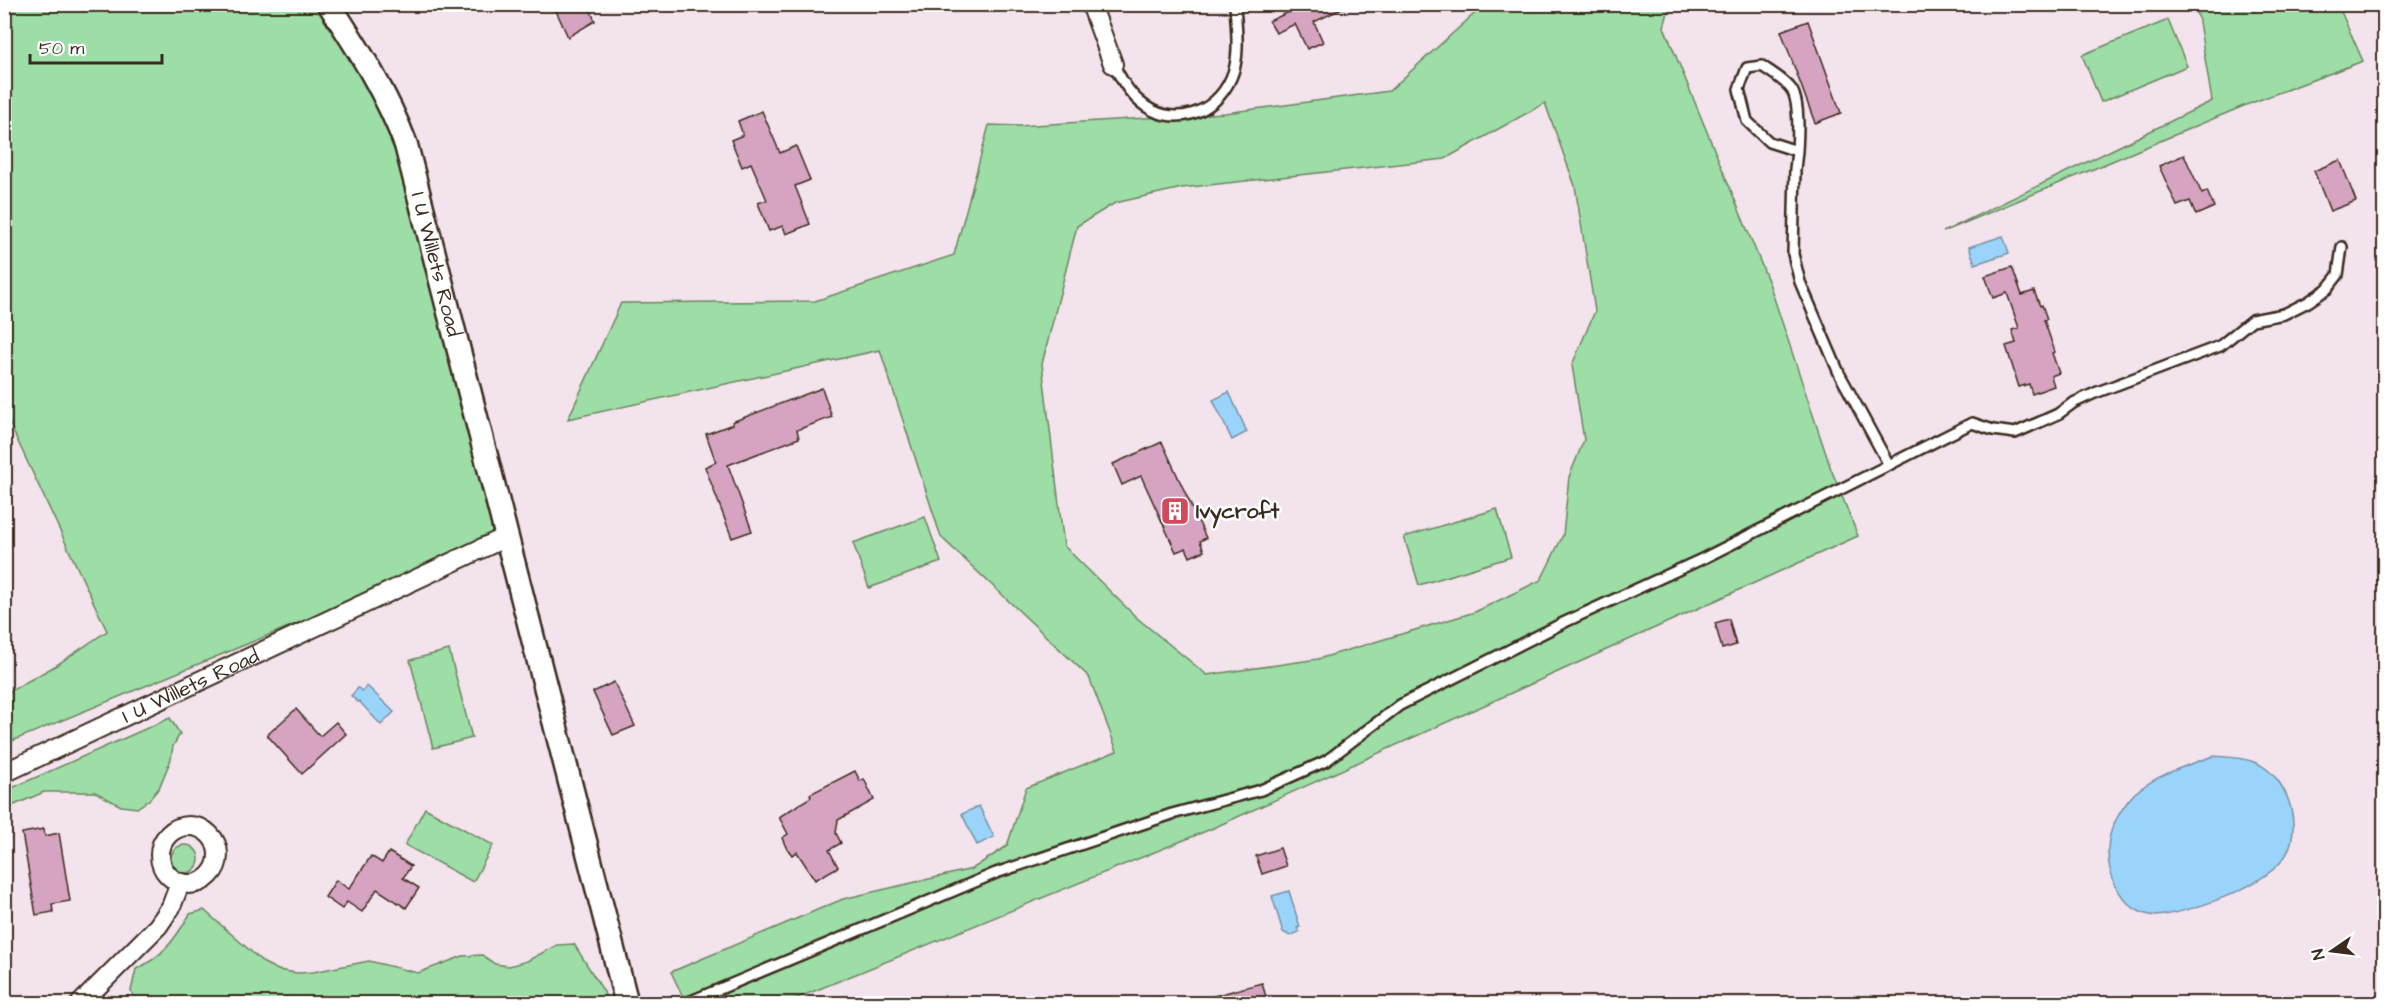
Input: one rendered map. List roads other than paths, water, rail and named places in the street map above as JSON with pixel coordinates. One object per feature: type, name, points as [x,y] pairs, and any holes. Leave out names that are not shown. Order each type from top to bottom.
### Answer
[{"type":"street","name":"I U Willets Road","points":[[329,4],[376,77],[406,145],[627,1004]]},
{"type":"street","points":[[1091,4],[1113,64]]},
{"type":"street","name":"I U Willets Road","points":[[4,773],[506,537]]},
{"type":"street","points":[[80,1004],[158,926],[171,907],[180,883]]},
{"type":"lane","points":[[1113,64],[1139,102],[1152,110],[1181,117],[1201,111],[1221,96],[1232,78],[1237,36],[1235,4]]},
{"type":"lane","points":[[1797,151],[1769,142],[1747,121],[1739,89],[1746,68],[1762,66],[1780,78],[1792,91],[1798,124],[1797,151],[1793,254],[1800,282],[1839,373],[1889,465]]},
{"type":"lane","points":[[684,1004],[996,873],[1172,814],[1261,790],[1326,761],[1400,705],[1565,622],[1704,558],[1972,423],[1993,430],[2015,433],[2058,414],[2073,403],[2095,393],[2220,346],[2252,320],[2284,314],[2308,303],[2327,289],[2338,275],[2342,247]]},
{"type":"water","points":[[2003,236],[2009,253],[1975,264],[1969,247]]},
{"type":"water","points":[[1229,392],[1247,432],[1232,440],[1213,400]]},
{"type":"water","points":[[367,686],[394,712],[381,725],[359,701],[351,696],[358,688],[362,691]]},
{"type":"water","points":[[2213,756],[2254,762],[2267,769],[2278,780],[2286,794],[2293,824],[2292,840],[2286,854],[2266,875],[2225,897],[2165,915],[2151,915],[2139,911],[2120,893],[2110,867],[2109,840],[2115,821],[2135,793],[2144,786],[2172,771]]},
{"type":"water","points":[[979,806],[994,837],[977,845],[962,814]]},
{"type":"water","points":[[1289,891],[1300,927],[1297,928],[1299,932],[1290,936],[1283,932],[1272,896]]},
{"type":"place","name":"Ivycroft","points":[[1175,511]]}]
